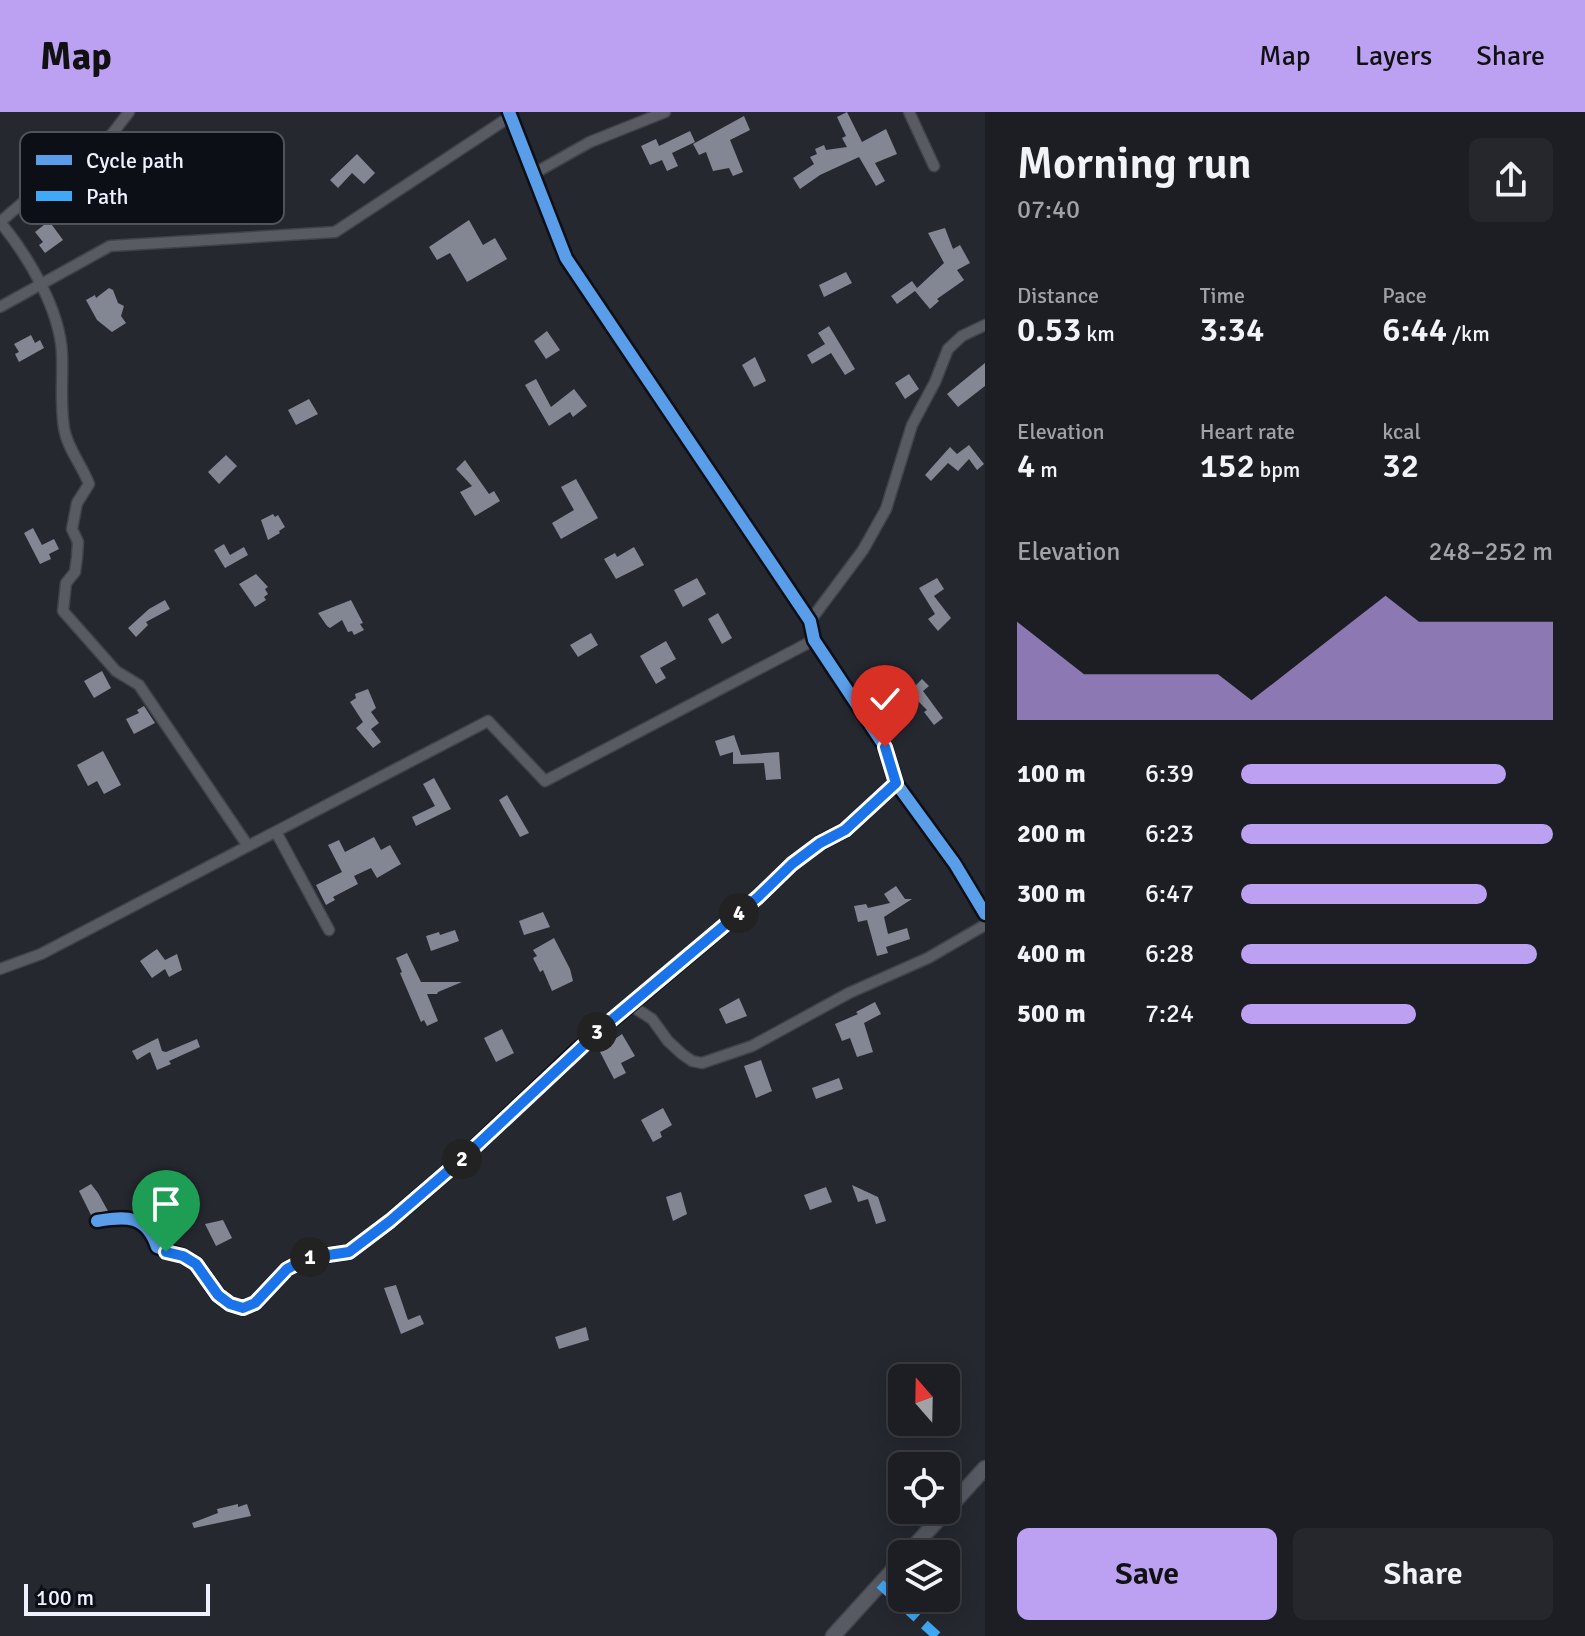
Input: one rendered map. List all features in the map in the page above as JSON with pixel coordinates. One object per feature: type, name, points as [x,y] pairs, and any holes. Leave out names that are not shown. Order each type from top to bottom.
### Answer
[{"type":"main road","points":[[920,1540],[985,1468]]},
{"type":"main road","points":[[833,1636],[888,1575]]},
{"type":"street","points":[[114,132],[129,112]]},
{"type":"street","points":[[533,174],[590,142],[665,112]]},
{"type":"street","points":[[909,112],[934,166]]},
{"type":"street","points":[[0,307],[110,246],[335,232],[510,114],[566,258],[810,621],[814,640],[885,747],[896,783],[955,864],[985,914]]},
{"type":"street","points":[[20,205],[0,222],[21,248],[58,325],[64,430],[89,484],[77,503],[72,529],[78,542],[77,557],[75,572],[66,583],[63,611],[116,671],[139,685],[248,846]]},
{"type":"street","points":[[810,621],[863,550],[886,509],[912,425],[948,349],[962,336],[985,325]]},
{"type":"street","points":[[0,969],[41,954],[488,721],[545,781],[814,640]]},
{"type":"street","points":[[97,1221],[124,1217],[141,1222],[157,1247],[196,1264],[218,1295],[230,1304],[243,1308],[255,1303],[287,1269],[308,1258],[349,1252],[390,1221],[792,864],[820,843],[845,830],[896,783]]},
{"type":"street","points":[[276,832],[329,930]]},
{"type":"street","points":[[630,1005],[652,1019],[682,1054],[702,1063],[752,1046],[849,993],[928,958],[985,925]]},
{"type":"building","points":[[847,112],[862,142],[886,129],[897,154],[875,163],[885,181],[876,186],[859,157],[820,175],[800,189],[793,178],[814,164],[810,157],[817,154],[815,149],[824,145],[826,150],[847,147],[842,138],[846,136],[837,117]]},
{"type":"building","points":[[744,116],[750,130],[730,140],[743,172],[733,176],[729,168],[713,171],[706,152],[699,155],[693,144]]},
{"type":"building","points":[[690,131],[695,142],[672,153],[678,166],[667,171],[662,160],[650,165],[641,146],[656,139],[659,146]]},
{"type":"building","points":[[357,154],[375,173],[364,184],[352,173],[338,188],[330,180]]},
{"type":"building","points":[[469,220],[483,245],[495,238],[507,259],[467,282],[450,253],[437,260],[429,247]]},
{"type":"building","points":[[45,224],[51,224],[63,240],[45,253],[39,245],[43,242],[35,232]]},
{"type":"building","points":[[945,228],[953,249],[960,245],[970,263],[957,270],[964,280],[937,299],[939,301],[930,309],[915,291],[897,304],[891,296],[912,281],[917,288],[944,263],[928,233]]},
{"type":"building","points":[[846,272],[852,283],[824,297],[819,285]]},
{"type":"building","points":[[109,288],[113,290],[118,303],[124,306],[121,316],[126,323],[112,332],[97,320],[86,300],[95,295],[96,298]]},
{"type":"building","points":[[829,326],[855,369],[845,375],[831,353],[812,364],[807,355],[825,344],[818,333]]},
{"type":"building","points":[[547,331],[560,350],[546,359],[534,341]]},
{"type":"building","points":[[31,335],[35,343],[40,340],[44,348],[19,362],[15,354],[19,352],[14,344]]},
{"type":"building","points":[[755,357],[766,381],[754,387],[742,365]]},
{"type":"building","points":[[985,363],[985,386],[958,407],[947,394]]},
{"type":"building","points":[[909,374],[919,389],[905,399],[895,383]]},
{"type":"building","points":[[536,379],[551,407],[574,389],[587,406],[573,417],[570,412],[549,426],[525,385]]},
{"type":"building","points":[[309,399],[318,414],[296,425],[288,410]]},
{"type":"building","points":[[969,445],[984,464],[977,470],[969,459],[958,471],[948,463],[931,481],[925,475],[950,447],[957,454]]},
{"type":"building","points":[[226,455],[237,466],[219,484],[208,472]]},
{"type":"building","points":[[465,460],[489,494],[494,491],[500,501],[475,516],[460,492],[472,486],[456,469]]},
{"type":"building","points":[[576,479],[598,518],[561,539],[552,523],[574,510],[561,487]]},
{"type":"building","points":[[273,514],[275,517],[278,515],[285,527],[268,540],[261,520]]},
{"type":"building","points":[[33,528],[42,545],[54,539],[59,549],[49,554],[51,559],[40,564],[24,533]]},
{"type":"building","points":[[224,544],[230,555],[244,547],[248,555],[225,568],[214,550]]},
{"type":"building","points":[[634,547],[644,565],[616,579],[604,559],[615,553],[617,557]]},
{"type":"building","points":[[256,574],[268,587],[265,589],[268,594],[264,597],[266,600],[255,607],[239,584]]},
{"type":"building","points":[[697,578],[706,594],[683,607],[674,590]]},
{"type":"building","points":[[937,578],[944,589],[934,596],[951,618],[938,631],[928,619],[935,614],[919,588]]},
{"type":"building","points":[[165,600],[170,609],[146,622],[148,625],[136,637],[128,628],[149,609]]},
{"type":"building","points":[[351,600],[364,630],[354,635],[352,631],[348,632],[342,620],[330,628],[318,613]]},
{"type":"building","points":[[718,613],[732,638],[722,644],[708,619]]},
{"type":"building","points":[[591,633],[598,645],[578,657],[570,645]]},
{"type":"building","points":[[666,641],[676,659],[660,668],[666,678],[656,684],[640,656]]},
{"type":"building","points":[[102,671],[111,688],[94,698],[84,681]]},
{"type":"building","points":[[922,679],[929,686],[923,691],[943,718],[934,725],[924,712],[927,710],[909,692]]},
{"type":"building","points":[[368,689],[376,708],[371,712],[379,723],[371,729],[381,742],[373,748],[356,728],[363,722],[350,702],[356,698],[355,694]]},
{"type":"building","points":[[144,706],[155,723],[134,734],[126,719],[139,713],[137,710]]},
{"type":"building","points":[[734,735],[741,755],[779,752],[781,779],[766,780],[764,763],[733,764],[733,752],[720,756],[715,741]]},
{"type":"building","points":[[103,751],[121,785],[104,794],[97,781],[88,786],[77,765]]},
{"type":"building","points":[[434,778],[451,809],[416,826],[412,817],[435,806],[423,784]]},
{"type":"building","points":[[507,795],[529,833],[520,837],[499,800]]},
{"type":"building","points":[[374,837],[381,850],[390,845],[401,864],[377,878],[371,868],[354,876],[358,884],[333,897],[335,900],[326,905],[316,885],[342,872],[328,845],[339,840],[345,852]]},
{"type":"building","points":[[896,886],[905,899],[912,899],[884,917],[888,934],[907,928],[910,939],[886,947],[888,953],[877,956],[867,920],[858,922],[854,906],[866,904],[868,908],[890,903],[884,894]]},
{"type":"building","points":[[543,912],[550,927],[524,935],[519,921]]},
{"type":"building","points":[[455,930],[459,941],[431,951],[426,936]]},
{"type":"building","points":[[554,938],[573,981],[552,991],[543,970],[540,972],[533,958],[537,956],[533,950]]},
{"type":"building","points":[[157,949],[165,960],[177,954],[182,970],[169,977],[165,969],[152,978],[140,961]]},
{"type":"building","points":[[407,953],[421,982],[462,982],[437,994],[427,994],[438,1021],[427,1026],[424,1020],[421,1022],[400,973],[396,958]]},
{"type":"building","points":[[739,998],[747,1016],[726,1024],[719,1009]]},
{"type":"building","points":[[875,1002],[881,1014],[864,1023],[873,1052],[857,1057],[850,1038],[842,1041],[835,1024]]},
{"type":"building","points":[[502,1029],[514,1053],[496,1062],[484,1038]]},
{"type":"building","points":[[622,1034],[635,1056],[621,1063],[626,1073],[614,1079],[599,1050]]},
{"type":"building","points":[[158,1038],[162,1051],[166,1052],[197,1039],[200,1047],[157,1070],[150,1052],[137,1060],[132,1051]]},
{"type":"building","points":[[761,1060],[772,1091],[756,1098],[744,1066]]},
{"type":"building","points":[[839,1078],[843,1089],[816,1099],[812,1088]]},
{"type":"building","points":[[663,1108],[672,1125],[660,1132],[662,1137],[653,1142],[641,1120]]},
{"type":"building","points":[[91,1184],[108,1211],[91,1215],[79,1191]]},
{"type":"building","points":[[852,1185],[878,1197],[886,1221],[876,1224],[868,1199],[858,1202]]},
{"type":"building","points":[[826,1187],[832,1202],[810,1210],[804,1195]]},
{"type":"building","points":[[681,1192],[687,1214],[673,1221],[666,1197]]},
{"type":"building","points":[[223,1220],[232,1238],[216,1246],[205,1224]]},
{"type":"building","points":[[396,1285],[408,1320],[420,1315],[424,1324],[401,1334],[384,1288]]},
{"type":"building","points":[[586,1327],[589,1340],[559,1349],[555,1337]]},
{"type":"building","points":[[238,1504],[238,1507],[247,1504],[251,1516],[194,1528],[192,1523],[218,1513],[217,1509]]},
{"type":"marked path","points":[[880,1584],[937,1636]]},
{"type":"cycle path","points":[[509,112],[566,258],[810,621],[814,640],[885,747],[896,783],[955,864],[985,914]]},
{"type":"cycle path","points":[[97,1221],[117,1218],[141,1223],[157,1247],[196,1264],[218,1295],[230,1304],[243,1308],[255,1303],[287,1269],[308,1258],[349,1252],[462,1159],[577,1050],[758,897],[792,864],[820,843],[845,830],[896,783]]},
{"type":"route","points":[[166,1252],[183,1256],[196,1264],[218,1295],[230,1304],[243,1308],[255,1303],[287,1269],[308,1258],[349,1252],[462,1159],[602,1028],[758,897],[792,864],[820,843],[845,830],[896,783],[885,747]]}]
